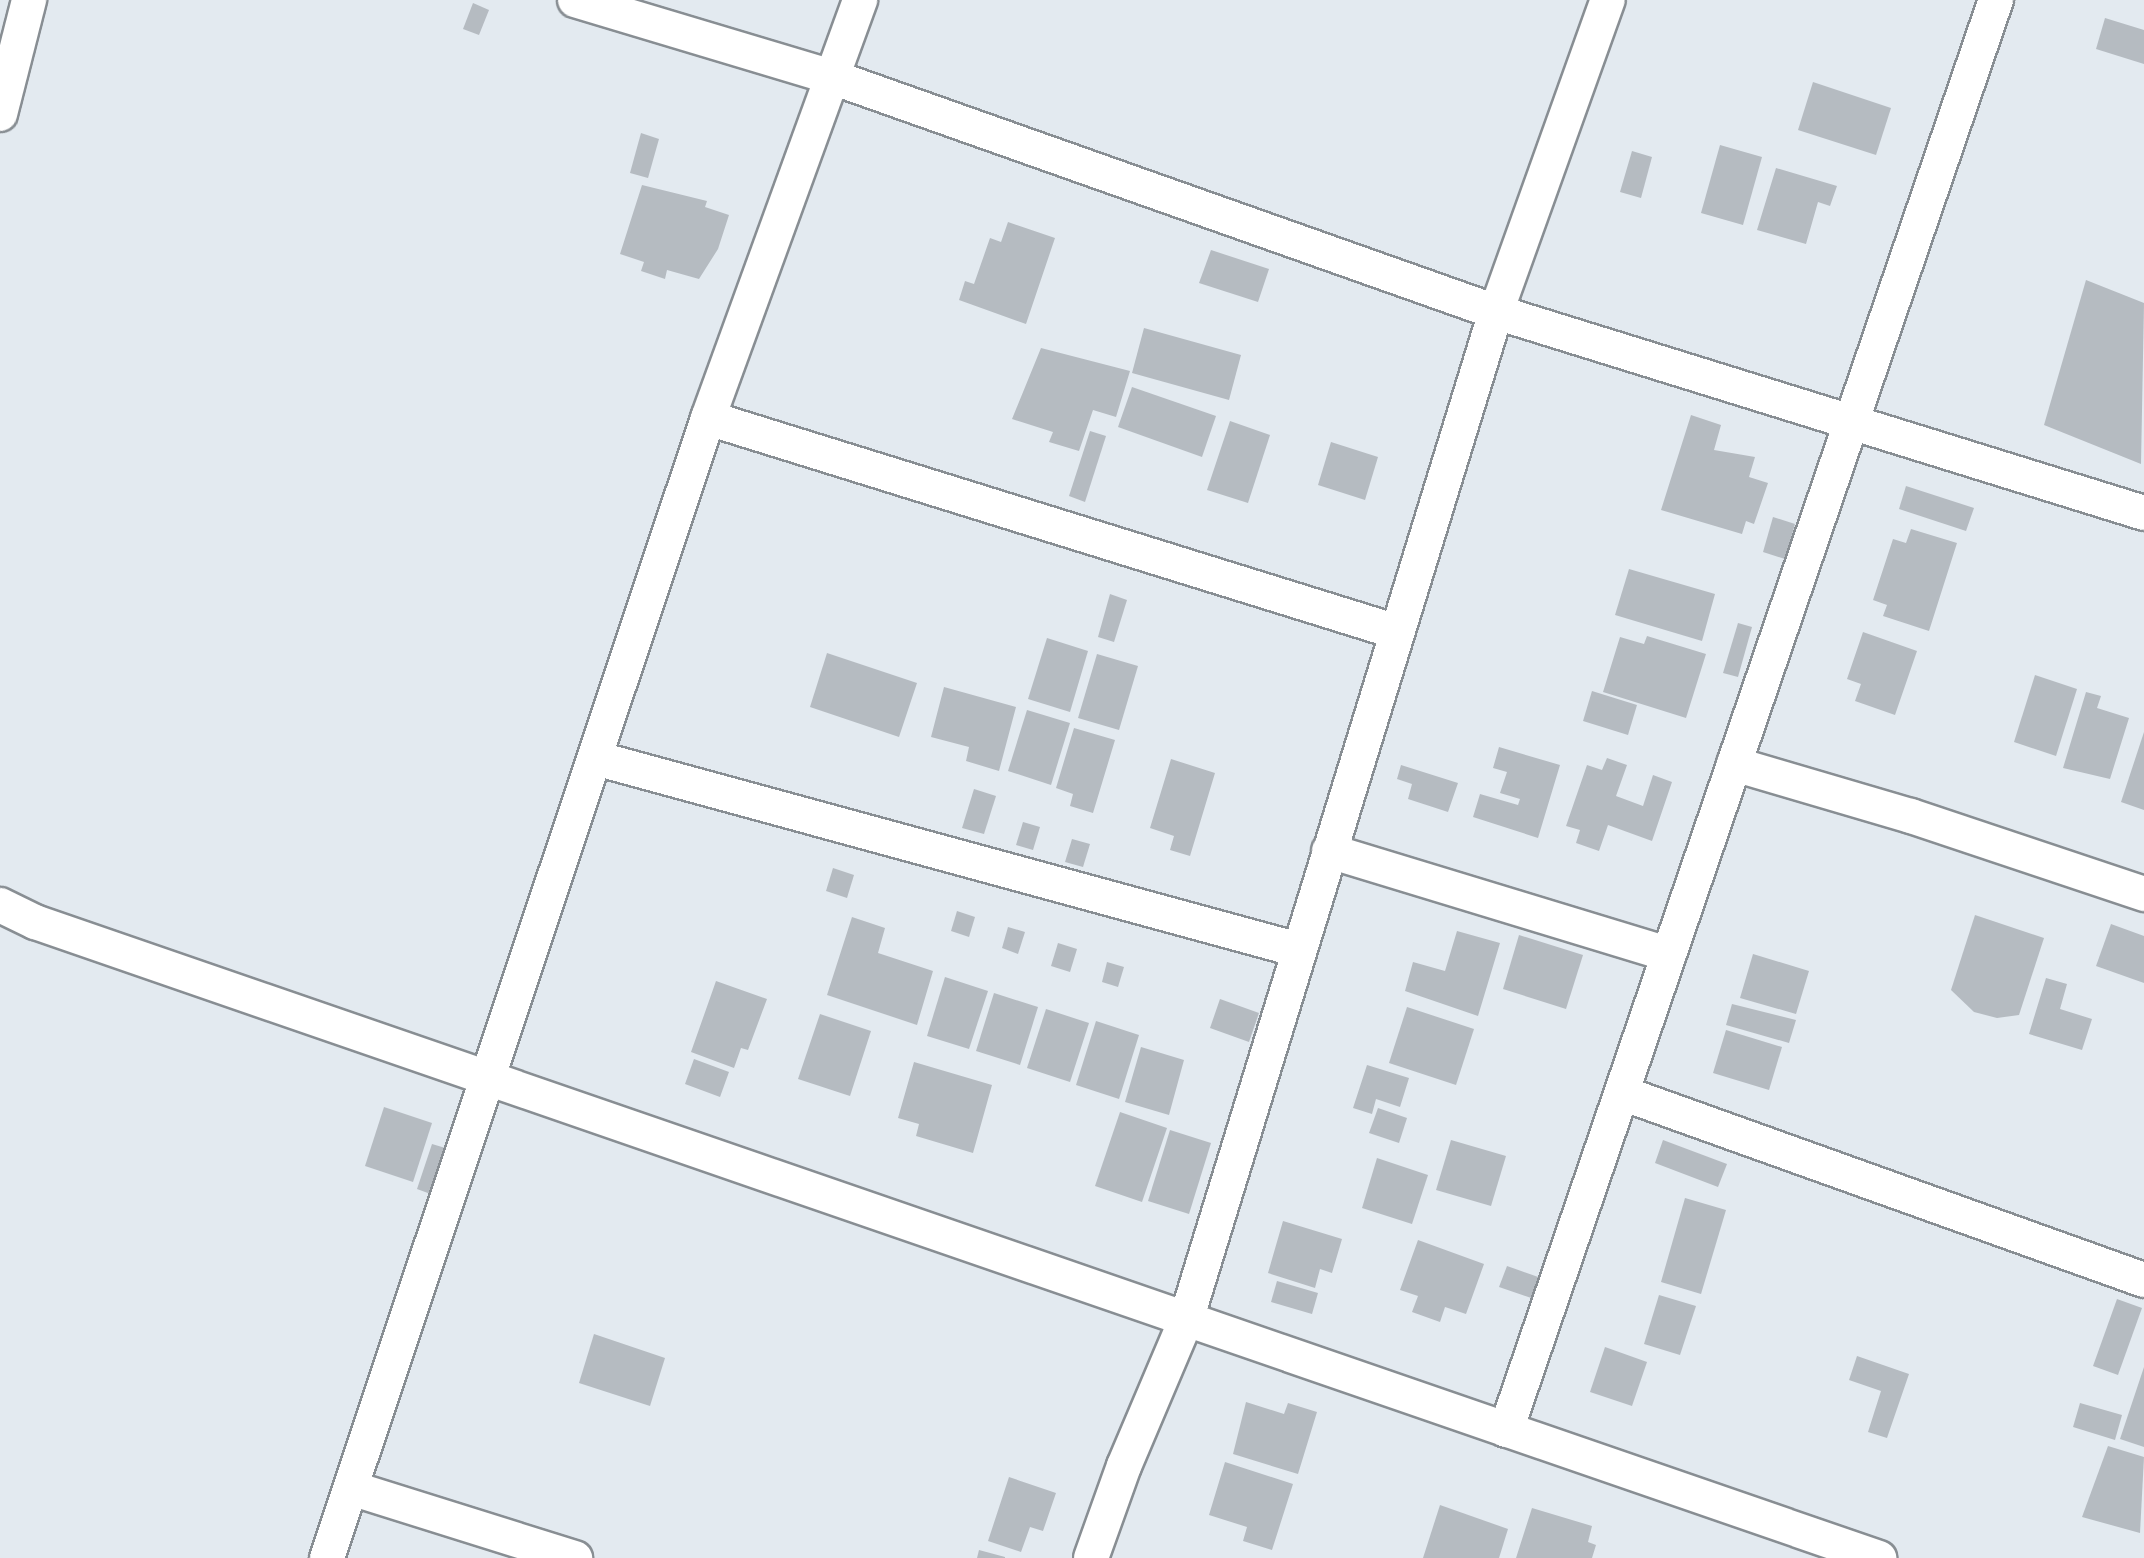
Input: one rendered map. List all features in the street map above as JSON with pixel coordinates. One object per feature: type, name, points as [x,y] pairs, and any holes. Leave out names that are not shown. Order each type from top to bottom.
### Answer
[{"type":"street","points":[[0,114],[29,0]]},
{"type":"street","points":[[575,0],[832,77],[1496,312],[2144,513]]},
{"type":"street","points":[[327,1558],[708,418],[860,0]]},
{"type":"street","points":[[1091,1558],[1124,1466],[1186,1320],[1496,312],[1608,0]]},
{"type":"street","points":[[1506,1430],[1996,0]]},
{"type":"street","points":[[708,418],[1397,632]]},
{"type":"street","points":[[595,758],[1299,950]]},
{"type":"street","points":[[1734,764],[1911,816],[2144,894]]},
{"type":"street","points":[[1329,851],[1669,954]]},
{"type":"street","points":[[0,905],[35,922],[1879,1558]]},
{"type":"street","points":[[1622,1093],[2144,1280]]},
{"type":"street","points":[[351,1488],[575,1558]]},
{"type":"building","points":[[473,3],[489,10],[479,35],[463,29]]},
{"type":"building","points":[[2105,18],[2144,30],[2144,64],[2096,49]]},
{"type":"building","points":[[1813,82],[1891,108],[1876,155],[1798,130]]},
{"type":"building","points":[[641,133],[659,139],[648,178],[630,173]]},
{"type":"building","points":[[1720,145],[1762,157],[1743,225],[1701,213]]},
{"type":"building","points":[[1632,151],[1652,157],[1641,198],[1620,192]]},
{"type":"building","points":[[1776,168],[1837,186],[1830,206],[1818,202],[1806,244],[1757,230]]},
{"type":"building","points":[[642,185],[707,201],[705,207],[729,215],[718,249],[699,279],[667,270],[665,279],[641,271],[644,262],[620,254]]},
{"type":"building","points":[[1008,222],[1055,238],[1026,324],[959,300],[965,281],[974,284],[990,238],[1001,242]]},
{"type":"building","points":[[1211,250],[1269,269],[1258,302],[1199,283]]},
{"type":"building","points":[[2086,280],[2144,303],[2141,464],[2044,425]]},
{"type":"building","points":[[1144,328],[1241,355],[1229,400],[1132,373]]},
{"type":"building","points":[[1041,348],[1130,371],[1116,417],[1093,410],[1079,451],[1049,442],[1053,432],[1012,419]]},
{"type":"building","points":[[1132,387],[1216,416],[1202,457],[1118,427]]},
{"type":"building","points":[[1691,415],[1721,425],[1714,450],[1755,457],[1749,477],[1768,483],[1754,524],[1746,521],[1742,534],[1661,510]]},
{"type":"building","points":[[1230,421],[1270,435],[1248,503],[1207,490]]},
{"type":"building","points":[[1090,431],[1106,436],[1085,502],[1069,496]]},
{"type":"building","points":[[1331,442],[1378,457],[1365,500],[1318,485]]},
{"type":"building","points":[[1906,486],[1974,508],[1966,531],[1899,509]]},
{"type":"building","points":[[1773,517],[1795,524],[1785,559],[1763,552]]},
{"type":"building","points":[[1911,529],[1957,543],[1929,631],[1883,616],[1887,605],[1873,600],[1893,539],[1906,543]]},
{"type":"building","points":[[1629,569],[1715,594],[1702,641],[1615,615]]},
{"type":"building","points":[[1110,594],[1127,600],[1114,642],[1098,637]]},
{"type":"building","points":[[1738,623],[1752,627],[1738,677],[1723,673]]},
{"type":"building","points":[[1863,632],[1917,651],[1895,715],[1855,701],[1861,684],[1847,679]]},
{"type":"building","points":[[1647,636],[1706,654],[1686,718],[1603,692],[1620,637],[1644,644]]},
{"type":"building","points":[[1047,638],[1088,651],[1070,712],[1028,699]]},
{"type":"building","points":[[827,653],[917,683],[899,737],[810,707]]},
{"type":"building","points":[[1097,654],[1138,666],[1119,730],[1078,718]]},
{"type":"building","points":[[2035,675],[2077,689],[2056,756],[2014,742]]},
{"type":"building","points":[[944,687],[1016,707],[999,771],[966,761],[969,747],[931,737]]},
{"type":"building","points":[[1592,691],[1637,705],[1628,735],[1583,721]]},
{"type":"building","points":[[2086,692],[2101,696],[2097,708],[2129,718],[2110,779],[2063,768]]},
{"type":"building","points":[[1027,710],[1070,723],[1051,785],[1008,771]]},
{"type":"building","points":[[1074,728],[1115,740],[1093,813],[1070,806],[1073,794],[1056,788]]},
{"type":"building","points":[[2144,732],[2144,810],[2121,802]]},
{"type":"building","points":[[1499,747],[1560,765],[1538,838],[1473,817],[1480,794],[1518,805],[1520,799],[1500,793],[1507,772],[1493,768]]},
{"type":"building","points":[[1607,758],[1627,765],[1616,796],[1643,806],[1653,775],[1672,782],[1652,841],[1608,825],[1599,851],[1576,843],[1580,830],[1566,826],[1587,765],[1602,770]]},
{"type":"building","points":[[1171,759],[1215,773],[1190,856],[1170,850],[1174,836],[1150,828]]},
{"type":"building","points":[[1401,765],[1458,783],[1448,812],[1408,799],[1412,784],[1397,779]]},
{"type":"building","points":[[974,789],[996,796],[984,834],[962,828]]},
{"type":"building","points":[[1023,822],[1040,827],[1033,850],[1016,845]]},
{"type":"building","points":[[1072,839],[1090,844],[1083,867],[1065,862]]},
{"type":"building","points":[[833,868],[854,875],[847,898],[826,891]]},
{"type":"building","points":[[957,911],[975,917],[969,937],[951,931]]},
{"type":"building","points":[[1975,915],[2044,938],[2019,1015],[1997,1018],[1974,1012],[1951,990]]},
{"type":"building","points":[[852,917],[885,928],[878,953],[933,971],[917,1025],[827,995]]},
{"type":"building","points":[[2111,924],[2144,936],[2144,983],[2096,966]]},
{"type":"building","points":[[1008,927],[1025,932],[1018,954],[1002,948]]},
{"type":"building","points":[[1457,931],[1500,943],[1478,1016],[1405,991],[1413,962],[1445,971]]},
{"type":"building","points":[[1519,935],[1583,955],[1566,1009],[1503,989]]},
{"type":"building","points":[[1058,943],[1077,949],[1070,972],[1051,966]]},
{"type":"building","points":[[1753,954],[1809,971],[1796,1014],[1740,998]]},
{"type":"building","points":[[1107,962],[1124,967],[1118,987],[1102,982]]},
{"type":"building","points":[[945,977],[988,991],[969,1049],[927,1036]]},
{"type":"building","points":[[2046,978],[2067,984],[2060,1009],[2092,1019],[2082,1050],[2029,1034]]},
{"type":"building","points":[[716,981],[767,999],[748,1050],[741,1048],[734,1068],[691,1052]]},
{"type":"building","points":[[994,993],[1038,1007],[1020,1065],[976,1051]]},
{"type":"building","points":[[1220,999],[1259,1013],[1249,1042],[1210,1028]]},
{"type":"building","points":[[1732,1004],[1796,1020],[1789,1043],[1726,1025]]},
{"type":"building","points":[[1407,1007],[1474,1029],[1456,1085],[1389,1063]]},
{"type":"building","points":[[1046,1009],[1089,1023],[1070,1082],[1027,1068]]},
{"type":"building","points":[[820,1014],[871,1031],[850,1096],[798,1079]]},
{"type":"building","points":[[1096,1021],[1139,1035],[1119,1099],[1076,1085]]},
{"type":"building","points":[[1726,1030],[1782,1047],[1769,1090],[1713,1073]]},
{"type":"building","points":[[1141,1047],[1184,1060],[1169,1115],[1125,1102]]},
{"type":"building","points":[[694,1059],[729,1072],[720,1097],[685,1084]]},
{"type":"building","points":[[914,1062],[992,1085],[973,1153],[916,1136],[919,1124],[898,1118]]},
{"type":"building","points":[[1367,1065],[1409,1078],[1400,1107],[1376,1099],[1372,1114],[1353,1108]]},
{"type":"building","points":[[384,1107],[432,1123],[413,1182],[365,1166]]},
{"type":"building","points":[[1378,1108],[1407,1118],[1399,1143],[1369,1133]]},
{"type":"building","points":[[1120,1112],[1167,1128],[1142,1202],[1095,1186]]},
{"type":"building","points":[[1170,1130],[1211,1143],[1189,1214],[1148,1201]]},
{"type":"building","points":[[1451,1140],[1506,1156],[1491,1206],[1436,1190]]},
{"type":"building","points":[[1663,1140],[1727,1164],[1718,1187],[1655,1163]]},
{"type":"building","points":[[432,1144],[452,1150],[436,1196],[417,1189]]},
{"type":"building","points":[[1377,1158],[1428,1175],[1412,1224],[1362,1208]]},
{"type":"building","points":[[1685,1198],[1726,1210],[1701,1294],[1661,1282]]},
{"type":"building","points":[[1283,1221],[1342,1239],[1332,1273],[1320,1269],[1315,1288],[1268,1273]]},
{"type":"building","points":[[1418,1240],[1484,1264],[1466,1314],[1445,1307],[1440,1322],[1412,1312],[1418,1296],[1400,1290]]},
{"type":"building","points":[[1507,1266],[1541,1278],[1534,1299],[1499,1287]]},
{"type":"building","points":[[1277,1281],[1318,1293],[1312,1314],[1271,1302]]},
{"type":"building","points":[[1659,1295],[1696,1306],[1680,1355],[1644,1344]]},
{"type":"building","points":[[2117,1299],[2142,1308],[2118,1375],[2093,1366]]},
{"type":"building","points":[[594,1334],[665,1358],[650,1406],[579,1383]]},
{"type":"building","points":[[1605,1347],[1647,1362],[1632,1406],[1590,1392]]},
{"type":"building","points":[[1857,1356],[1909,1374],[1887,1438],[1868,1432],[1881,1391],[1849,1380]]},
{"type":"building","points":[[2144,1367],[2144,1447],[2120,1439]]},
{"type":"building","points":[[1246,1402],[1284,1414],[1288,1403],[1317,1412],[1298,1474],[1233,1454]]},
{"type":"building","points":[[2080,1403],[2122,1415],[2115,1440],[2073,1427]]},
{"type":"building","points":[[2108,1446],[2144,1457],[2140,1533],[2082,1517]]},
{"type":"building","points":[[1225,1462],[1293,1484],[1272,1550],[1243,1541],[1247,1527],[1209,1515]]},
{"type":"building","points":[[1009,1477],[1056,1493],[1043,1531],[1030,1527],[1021,1552],[988,1541]]},
{"type":"building","points":[[1440,1505],[1508,1529],[1499,1558],[1423,1558]]},
{"type":"building","points":[[1532,1508],[1592,1526],[1588,1542],[1596,1545],[1592,1558],[1516,1558]]},
{"type":"building","points":[[979,1550],[1005,1557],[1005,1558],[977,1558]]}]
